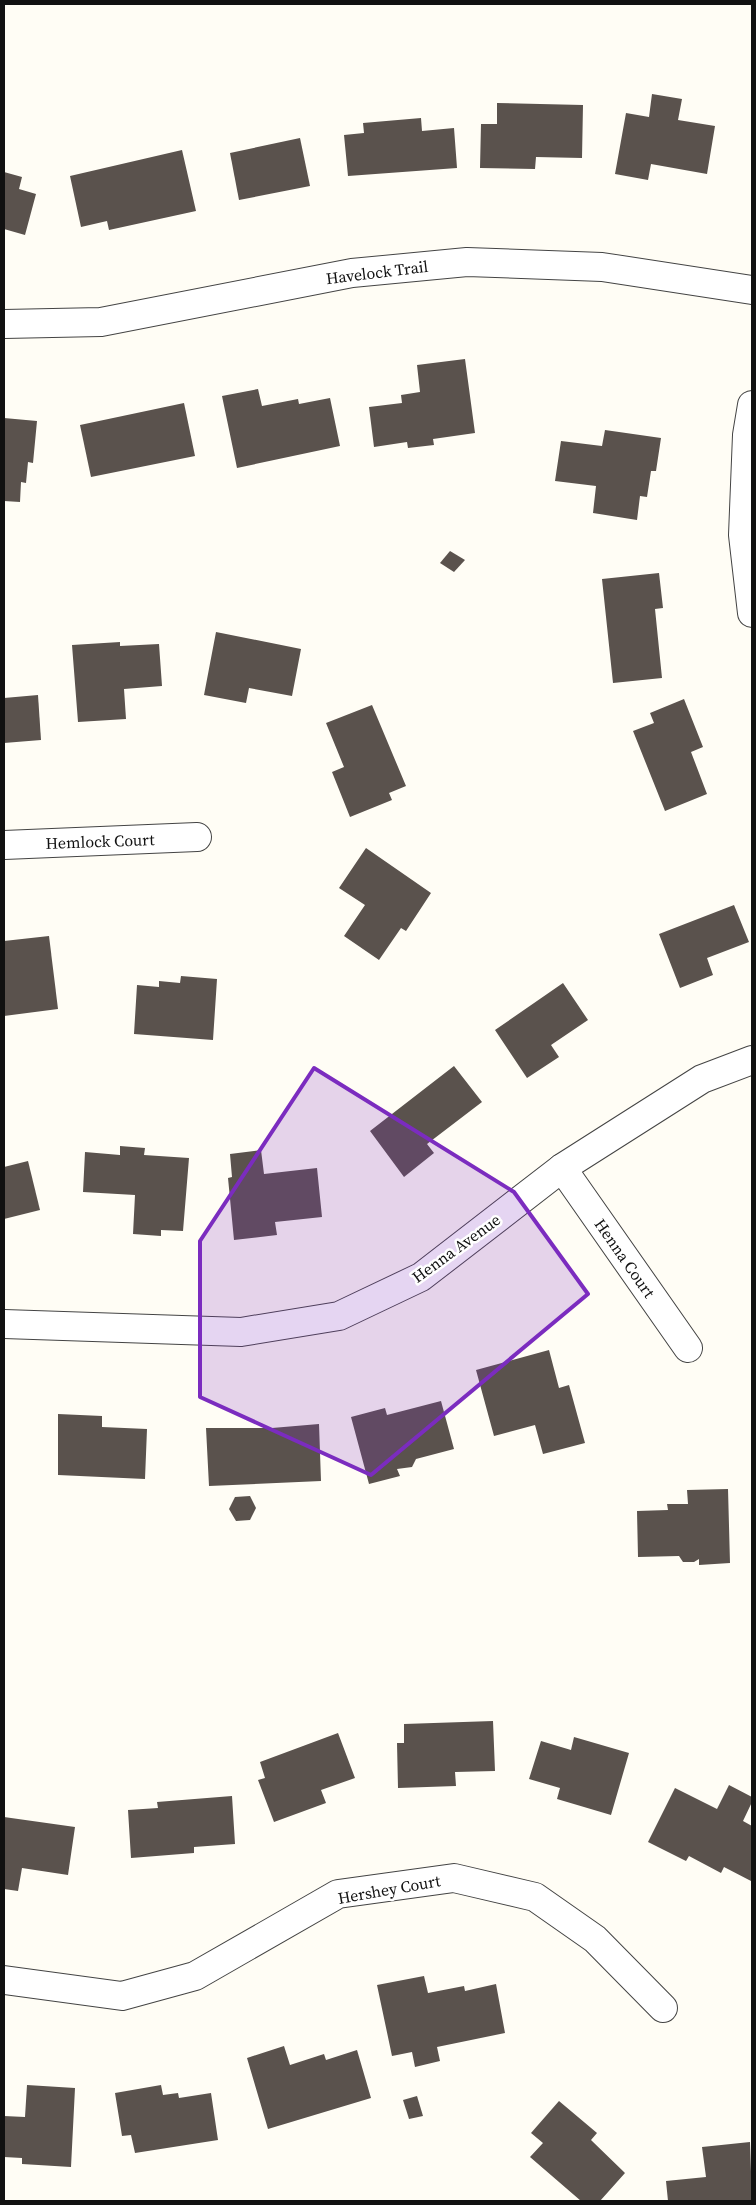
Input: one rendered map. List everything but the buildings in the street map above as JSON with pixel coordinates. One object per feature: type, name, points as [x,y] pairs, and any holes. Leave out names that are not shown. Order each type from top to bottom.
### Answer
[{"type":"street","name":"Havelock Trail","points":[[4,324],[100,322],[352,273],[467,262],[602,267],[752,290]]},
{"type":"street","points":[[752,406],[747,435],[743,535],[752,613]]},
{"type":"street","name":"Hemlock Court","points":[[4,845],[197,837]]},
{"type":"street","name":"Henna Avenue","points":[[4,1324],[241,1332],[339,1316],[421,1277],[562,1168],[702,1079],[752,1060]]},
{"type":"street","name":"Henna Court","points":[[562,1168],[688,1348]]},
{"type":"street","name":"Hershey Court","points":[[4,1980],[122,1996],[195,1976],[338,1894],[454,1878],[536,1897],[594,1939],[663,2008]]},
{"type":"highlighted area","points":[[314,1068],[514,1192],[588,1294],[371,1475],[200,1397],[200,1241]]}]
